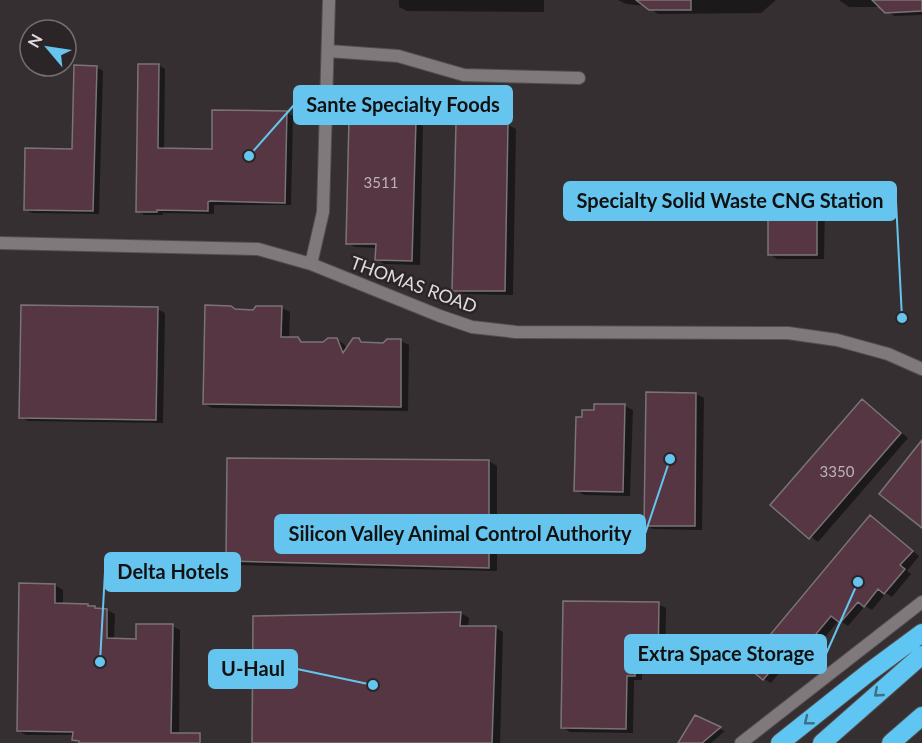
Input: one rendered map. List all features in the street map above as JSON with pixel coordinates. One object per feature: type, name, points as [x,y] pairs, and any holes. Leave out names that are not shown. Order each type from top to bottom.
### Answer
[{"type":"highway","points":[[780,743],[922,633]]},
{"type":"highway","points":[[822,743],[922,655]]},
{"type":"highway","points":[[897,740],[922,716]]},
{"type":"street","points":[[310,264],[323,212],[329,0]]},
{"type":"street","points":[[328,51],[398,56],[464,75],[579,78]]},
{"type":"street","name":"THOMAS ROAD","points":[[0,243],[258,249],[310,264],[472,327],[508,332],[788,333],[837,340],[888,354],[922,369]]},
{"type":"street","points":[[741,743],[922,602]]},
{"type":"building","points":[[636,0],[691,0],[691,10],[649,10]]},
{"type":"building","points":[[872,0],[922,0],[922,11],[885,13]]},
{"type":"building","points":[[138,64],[159,64],[158,148],[212,149],[212,110],[287,111],[285,203],[210,201],[208,211],[136,212]]},
{"type":"building","points":[[78,65],[97,66],[93,211],[24,210],[25,148],[72,149],[74,78],[78,78]]},
{"type":"building","points":[[349,119],[416,120],[412,261],[375,260],[376,244],[346,244]]},
{"type":"building","points":[[456,123],[508,123],[505,291],[452,291]]},
{"type":"building","points":[[768,196],[817,196],[817,255],[768,255]]},
{"type":"building","points":[[21,305],[158,307],[156,420],[19,418]]},
{"type":"building","points":[[205,305],[253,310],[256,306],[282,306],[281,337],[298,337],[301,342],[323,342],[328,338],[337,338],[343,353],[353,338],[359,338],[361,342],[383,343],[387,339],[401,339],[401,407],[203,404]]},
{"type":"building","points":[[646,392],[696,393],[695,526],[644,526]]},
{"type":"building","points":[[862,399],[901,433],[809,539],[770,505]]},
{"type":"building","points":[[594,404],[625,404],[623,492],[574,491],[576,417],[582,417],[582,410],[594,410]]},
{"type":"building","points":[[922,440],[922,528],[879,494]]},
{"type":"building","points":[[227,458],[489,460],[489,568],[226,561]]},
{"type":"building","points":[[870,515],[913,551],[900,565],[905,569],[884,594],[878,589],[864,607],[858,602],[840,623],[831,616],[802,651],[799,648],[782,668],[777,663],[763,680],[745,665]]},
{"type":"building","points":[[19,583],[55,584],[55,603],[88,604],[95,608],[107,609],[107,638],[136,639],[136,624],[173,624],[171,733],[200,733],[200,743],[79,743],[79,741],[72,740],[73,732],[17,731]]},
{"type":"building","points":[[563,601],[659,602],[658,664],[635,664],[635,676],[627,676],[626,729],[561,728]]},
{"type":"building","points":[[461,612],[460,626],[496,626],[492,743],[252,743],[253,616]]},
{"type":"building","points":[[695,715],[721,727],[702,743],[678,743]]},
{"type":"place","name":"Sante Specialty Foods","points":[[249,156]]},
{"type":"place","name":"Specialty Solid Waste CNG Station","points":[[902,318]]},
{"type":"place","name":"Silicon Valley Animal Control Authority","points":[[670,459]]},
{"type":"place","name":"Extra Space Storage","points":[[858,582]]},
{"type":"place","name":"Delta Hotels","points":[[100,662]]},
{"type":"place","name":"U-Haul","points":[[373,685]]}]
